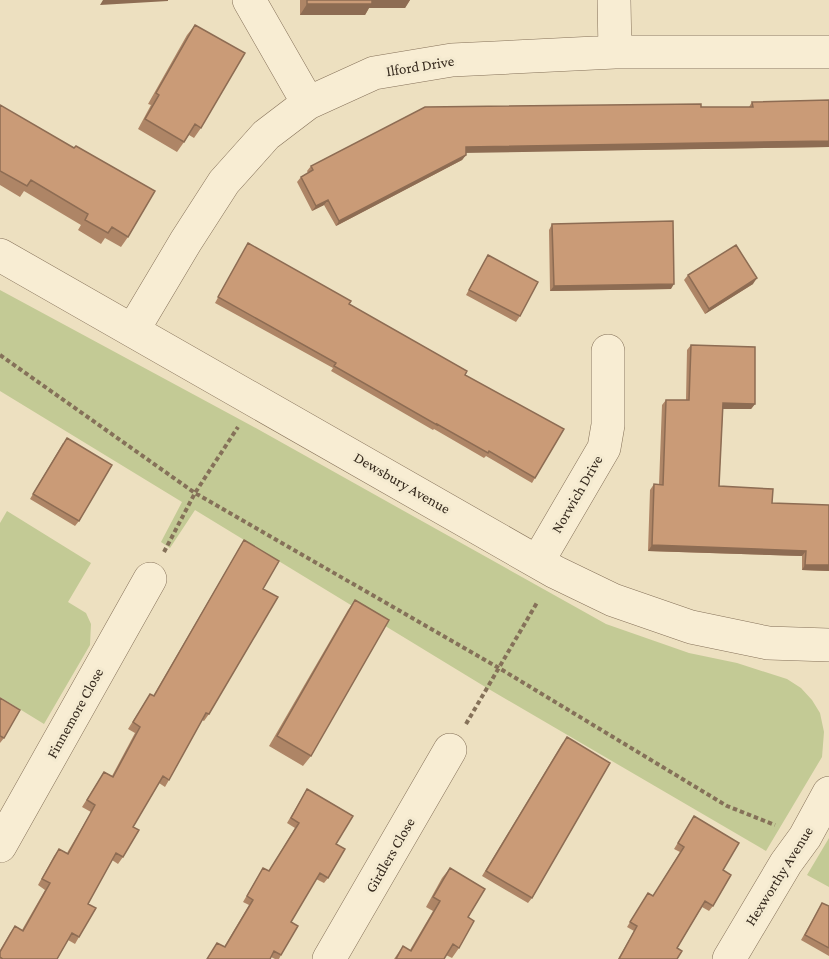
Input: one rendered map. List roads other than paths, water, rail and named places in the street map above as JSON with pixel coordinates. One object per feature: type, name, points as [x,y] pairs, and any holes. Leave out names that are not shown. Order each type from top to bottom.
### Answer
[{"type":"street","points":[[249,0],[308,103]]},
{"type":"street","points":[[614,0],[615,52]]},
{"type":"street","name":"Ilford Drive","points":[[133,330],[224,182],[266,135],[308,103],[374,73],[452,60],[615,52],[829,52]]},
{"type":"street","name":"Dewsbury Avenue","points":[[0,255],[547,566],[613,600],[691,627],[768,643],[829,645]]},
{"type":"street","name":"Norwich Drive","points":[[547,566],[604,448],[608,425],[608,341]]},
{"type":"street","name":"Finnemore Close","points":[[0,846],[150,579]]},
{"type":"street","name":"Girdlers Close","points":[[329,959],[450,750]]},
{"type":"street","name":"Hexworthy Avenue","points":[[729,959],[786,863],[805,837],[829,793]]}]
